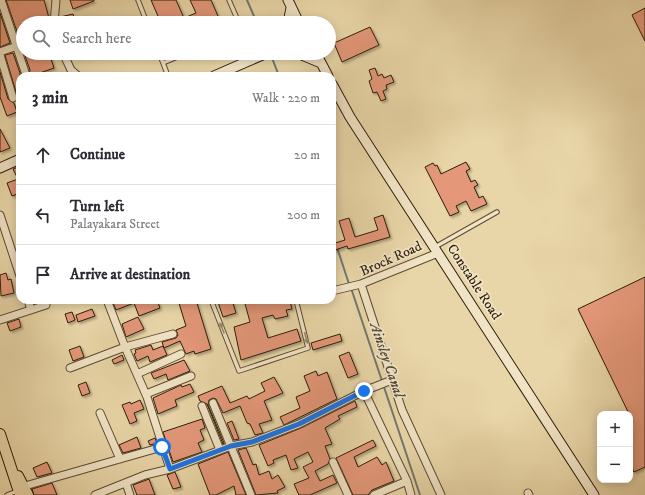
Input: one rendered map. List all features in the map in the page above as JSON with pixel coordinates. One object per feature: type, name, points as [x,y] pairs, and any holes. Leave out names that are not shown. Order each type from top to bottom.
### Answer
[{"type":"main road","points":[[0,434],[12,468],[23,492]]},
{"type":"street","points":[[1,0],[16,36]]},
{"type":"street","points":[[55,16],[56,0]]},
{"type":"street","points":[[288,16],[289,4]]},
{"type":"street","points":[[289,4],[295,16]]},
{"type":"street","points":[[0,52],[16,46]]},
{"type":"street","points":[[0,55],[13,98]]},
{"type":"street","points":[[23,60],[25,72]]},
{"type":"street","points":[[66,60],[73,72]]},
{"type":"street","points":[[223,72],[251,60]]},
{"type":"street","points":[[313,60],[321,64]]},
{"type":"street","points":[[319,60],[326,72]]},
{"type":"street","name":"Constable Road","points":[[336,92],[350,118],[594,495]]},
{"type":"street","points":[[0,168],[16,162]]},
{"type":"street","points":[[0,215],[16,264]]},
{"type":"street","name":"Brock Road","points":[[436,250],[354,286],[392,380],[402,410],[441,495]]},
{"type":"street","points":[[336,289],[354,286]]},
{"type":"street","points":[[29,304],[31,310]]},
{"type":"street","points":[[108,304],[146,394],[170,469]]},
{"type":"street","points":[[0,320],[46,305]]},
{"type":"street","points":[[70,368],[125,347],[173,334]]},
{"type":"street","points":[[137,374],[181,354]]},
{"type":"street","points":[[146,394],[191,376]]},
{"type":"street","points":[[95,495],[231,446],[252,442],[299,424],[364,391],[392,380]]},
{"type":"street","points":[[364,391],[407,481],[412,495]]},
{"type":"street","points":[[213,403],[251,495]]},
{"type":"street","points":[[202,406],[220,450]]},
{"type":"street","points":[[100,413],[120,459]]},
{"type":"street","points":[[23,492],[120,459],[162,447]]},
{"type":"street","points":[[333,462],[348,495]]},
{"type":"street","points":[[374,495],[407,481]]},
{"type":"street","points":[[126,483],[130,495]]},
{"type":"lane","points":[[138,0],[144,16]]},
{"type":"lane","points":[[229,0],[236,16]]},
{"type":"lane","points":[[167,72],[163,62],[168,60]]},
{"type":"lane","points":[[436,250],[497,212]]},
{"type":"lane","points":[[213,304],[239,371],[308,348],[297,304]]},
{"type":"lane","points":[[6,495],[23,492]]},
{"type":"building","points":[[6,0],[44,0],[48,16],[16,16],[16,29]]},
{"type":"building","points":[[70,0],[94,0],[94,1],[73,9]]},
{"type":"building","points":[[151,0],[176,0],[183,16],[158,16]]},
{"type":"building","points":[[190,0],[211,0],[218,16],[189,16],[196,13]]},
{"type":"building","points":[[645,8],[645,41],[632,15]]},
{"type":"building","points":[[0,13],[10,43],[0,47]]},
{"type":"building","points":[[370,27],[379,45],[342,62],[336,48],[336,42]]},
{"type":"building","points":[[13,53],[20,72],[16,72],[16,92],[5,55]]},
{"type":"building","points":[[26,60],[51,60],[54,68],[43,72],[30,72]]},
{"type":"building","points":[[375,68],[378,76],[382,74],[384,78],[391,75],[394,82],[386,85],[387,89],[383,91],[386,99],[381,101],[377,92],[373,93],[369,81],[372,79],[369,70]]},
{"type":"building","points":[[0,72],[8,99],[14,103],[16,112],[7,116],[0,97]]},
{"type":"building","points":[[0,129],[10,148],[0,152]]},
{"type":"building","points":[[466,162],[470,169],[466,171],[471,182],[475,180],[478,185],[474,187],[479,198],[483,196],[487,204],[471,211],[466,201],[456,206],[459,212],[450,216],[425,167],[433,163],[435,166],[437,165],[441,174]]},
{"type":"building","points":[[16,168],[16,175],[13,169]]},
{"type":"building","points":[[16,180],[16,194],[12,196],[7,183]]},
{"type":"building","points":[[383,215],[390,237],[348,249],[347,246],[336,250],[336,243],[345,240],[339,221],[349,218],[355,237],[378,230],[374,218]]},
{"type":"building","points":[[6,273],[8,280],[11,279],[14,293],[1,296],[0,275]]},
{"type":"building","points":[[645,277],[645,467],[634,472],[633,411],[628,411],[578,309]]},
{"type":"building","points":[[114,304],[131,304],[116,310]]},
{"type":"building","points":[[134,304],[158,304],[160,308],[139,316]]},
{"type":"building","points":[[179,304],[197,304],[211,349],[195,354],[194,351],[186,354],[180,341],[164,348],[162,342],[176,338],[178,335],[176,330],[186,326]]},
{"type":"building","points":[[219,304],[233,304],[236,313],[223,317]]},
{"type":"building","points":[[245,304],[291,304],[292,309],[286,310],[288,316],[275,319],[273,315],[262,318],[268,338],[297,329],[301,341],[241,360],[234,327],[250,322]]},
{"type":"building","points":[[92,309],[95,316],[78,322],[76,315]]},
{"type":"building","points":[[72,312],[75,320],[68,323],[65,314]]},
{"type":"building","points":[[138,317],[144,329],[126,337],[122,324]]},
{"type":"building","points":[[19,319],[21,327],[10,331],[7,323]]},
{"type":"building","points":[[340,334],[342,341],[313,350],[311,343]]},
{"type":"building","points":[[151,345],[153,350],[163,346],[167,355],[150,362],[148,356],[137,361],[134,354],[136,353],[135,350]]},
{"type":"building","points":[[80,346],[84,357],[73,361],[69,350]]},
{"type":"building","points":[[349,352],[358,374],[348,378],[339,356]]},
{"type":"building","points":[[122,355],[124,360],[114,364],[112,360]]},
{"type":"building","points":[[184,360],[190,371],[168,380],[166,374],[154,379],[151,373]]},
{"type":"building","points":[[316,371],[318,376],[327,372],[337,399],[284,425],[280,417],[300,408],[296,397],[310,391],[304,376]]},
{"type":"building","points":[[274,377],[283,393],[264,401],[272,420],[259,424],[263,433],[255,435],[250,424],[247,423],[240,406],[223,413],[216,399],[213,398],[209,400],[208,405],[224,443],[223,444],[207,404],[200,401],[198,396],[222,386],[230,403],[247,396],[249,399],[265,391],[261,383]]},
{"type":"building","points":[[86,382],[90,393],[82,396],[78,385]]},
{"type":"building","points":[[190,384],[194,392],[175,400],[177,406],[158,414],[153,398],[181,385],[182,387]]},
{"type":"building","points":[[140,400],[144,409],[134,413],[137,421],[130,424],[122,405],[130,402],[131,404]]},
{"type":"building","points":[[355,401],[357,407],[338,416],[340,419],[325,428],[332,444],[325,446],[330,459],[328,464],[315,471],[320,481],[333,475],[337,483],[310,495],[299,495],[294,484],[309,478],[303,467],[313,462],[308,452],[294,459],[298,468],[291,470],[286,455],[273,460],[274,463],[268,466],[259,445],[301,428]]},
{"type":"building","points":[[202,419],[205,428],[200,430],[204,440],[198,443],[202,452],[173,462],[163,432]]},
{"type":"building","points":[[232,421],[239,439],[234,440],[227,423]]},
{"type":"building","points":[[137,437],[141,448],[123,453],[119,445]]},
{"type":"building","points":[[155,438],[157,443],[150,445],[148,441]]},
{"type":"building","points":[[373,440],[376,446],[354,457],[358,467],[377,457],[382,465],[386,462],[394,481],[372,490],[368,495],[353,495],[336,458]]},
{"type":"building","points":[[246,448],[253,465],[256,464],[259,475],[269,471],[272,479],[278,475],[285,487],[277,491],[278,493],[256,495],[238,450]]},
{"type":"building","points":[[228,452],[246,495],[236,495],[234,486],[216,495],[210,495],[198,464]]},
{"type":"building","points":[[47,462],[52,473],[37,477],[33,468]]},
{"type":"building","points":[[175,472],[181,487],[173,489],[167,475]]},
{"type":"building","points":[[149,479],[155,495],[137,495],[133,485]]},
{"type":"building","points":[[52,483],[57,495],[34,495],[32,489]]},
{"type":"waterway","name":"Ainsley Canal","points":[[247,0],[254,16]]},
{"type":"waterway","name":"Ainsley Canal","points":[[273,60],[277,72]]},
{"type":"waterway","name":"Ainsley Canal","points":[[336,244],[349,284]]},
{"type":"waterway","name":"Ainsley Canal","points":[[351,288],[420,495]]},
{"type":"route","points":[[162,447],[170,469],[231,446],[252,442],[299,424],[364,391]]}]
